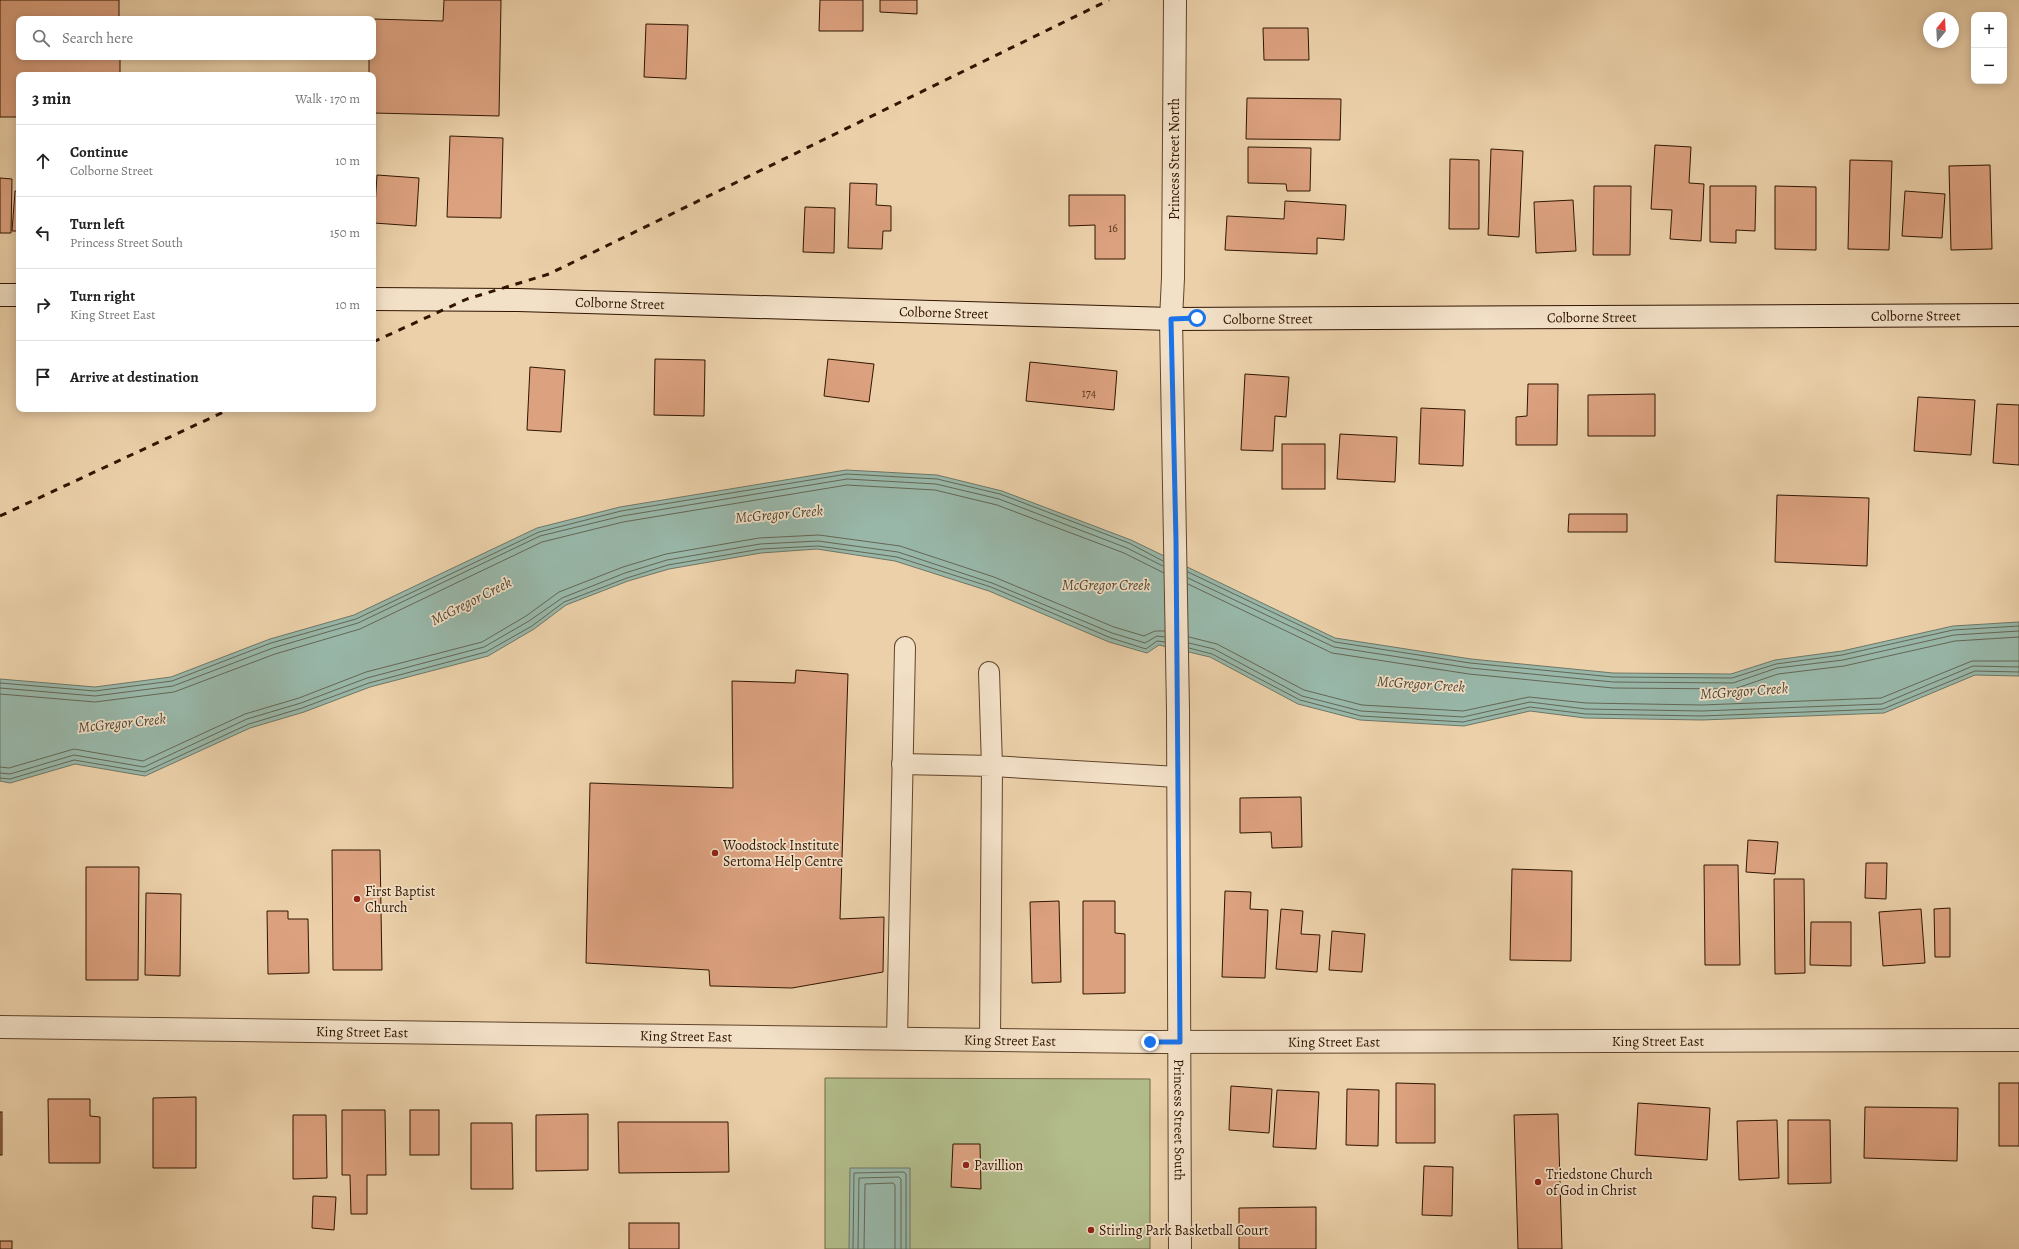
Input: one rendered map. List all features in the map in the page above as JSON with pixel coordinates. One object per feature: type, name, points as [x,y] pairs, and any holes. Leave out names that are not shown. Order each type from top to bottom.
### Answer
[{"type":"street","name":"Princess Street North","points":[[1171,319],[1173,278],[1175,0]]},
{"type":"street","points":[[0,295],[16,295]]},
{"type":"street","name":"Colborne Street","points":[[376,299],[503,300],[1171,319],[2019,315]]},
{"type":"street","name":"Princess Street South","points":[[1171,319],[1178,709],[1177,777],[1180,1042],[1180,1249]]},
{"type":"street","name":"King Street East","points":[[0,1027],[1180,1042],[2019,1040]]},
{"type":"lane","points":[[897,1039],[905,648]]},
{"type":"lane","points":[[989,672],[992,766],[990,1040]]},
{"type":"lane","points":[[902,764],[992,766],[1177,777]]},
{"type":"green space","points":[[825,1078],[1150,1079],[1150,1249],[825,1249]]},
{"type":"water","name":"McGregor Creek","points":[[846,470],[937,475],[1002,491],[1131,540],[1335,638],[1471,659],[1613,673],[1731,674],[1775,660],[1842,651],[1953,626],[2019,622],[2019,676],[1975,675],[1884,713],[1702,720],[1585,718],[1530,711],[1464,726],[1360,720],[1298,704],[1210,657],[1159,645],[1147,653],[1109,642],[989,591],[895,561],[817,549],[761,553],[669,569],[628,581],[566,605],[534,629],[488,656],[370,687],[304,712],[250,728],[145,776],[75,764],[10,783],[0,781],[0,679],[95,687],[171,677],[270,639],[354,615],[537,528],[620,507]]},
{"type":"water","points":[[850,1168],[910,1168],[910,1249],[849,1249]]},
{"type":"building","points":[[0,0],[119,0],[119,16],[16,16],[16,60],[120,60],[120,72],[16,72],[16,117],[0,117]]},
{"type":"building","points":[[444,0],[501,0],[499,116],[376,113],[376,72],[369,72],[369,60],[376,60],[376,19],[443,21]]},
{"type":"building","points":[[820,0],[863,0],[863,31],[819,31]]},
{"type":"building","points":[[880,0],[917,0],[917,14],[880,12]]},
{"type":"building","points":[[646,24],[688,25],[686,79],[644,77]]},
{"type":"building","points":[[1263,28],[1308,28],[1309,60],[1264,60]]},
{"type":"building","points":[[1247,98],[1341,99],[1340,140],[1246,139]]},
{"type":"building","points":[[450,136],[503,138],[501,218],[447,217]]},
{"type":"building","points":[[1655,145],[1691,147],[1689,183],[1704,184],[1701,241],[1670,239],[1672,210],[1651,209]]},
{"type":"building","points":[[1248,147],[1311,148],[1310,191],[1287,191],[1286,184],[1248,183]]},
{"type":"building","points":[[1491,149],[1523,151],[1519,237],[1488,235]]},
{"type":"building","points":[[1450,159],[1479,160],[1479,229],[1449,229]]},
{"type":"building","points":[[1850,160],[1892,161],[1889,250],[1848,249]]},
{"type":"building","points":[[1990,165],[1992,249],[1951,250],[1949,166]]},
{"type":"building","points":[[377,175],[419,178],[416,226],[376,223]]},
{"type":"building","points":[[0,178],[12,179],[11,233],[0,233]]},
{"type":"building","points":[[850,183],[877,184],[876,205],[891,206],[891,231],[883,231],[882,249],[848,248]]},
{"type":"building","points":[[1594,186],[1631,186],[1630,255],[1593,255]]},
{"type":"building","points":[[1710,186],[1756,186],[1755,231],[1736,230],[1736,243],[1710,242]]},
{"type":"building","points":[[1775,186],[1816,187],[1816,250],[1775,249]]},
{"type":"building","points":[[15,191],[16,191],[16,231],[12,231]]},
{"type":"building","points":[[1905,191],[1945,194],[1942,238],[1902,236]]},
{"type":"building","points":[[1069,195],[1125,195],[1125,259],[1095,259],[1095,225],[1069,226]]},
{"type":"building","points":[[1573,200],[1576,251],[1536,253],[1534,202]]},
{"type":"building","points":[[1285,201],[1346,205],[1344,240],[1317,238],[1317,254],[1225,250],[1227,216],[1284,219]]},
{"type":"building","points":[[805,207],[835,208],[834,253],[803,252]]},
{"type":"building","points":[[655,359],[705,360],[704,416],[654,415]]},
{"type":"building","points":[[828,359],[874,364],[869,402],[824,396]]},
{"type":"building","points":[[1030,362],[1117,371],[1114,410],[1026,401]]},
{"type":"building","points":[[530,367],[565,370],[561,432],[527,430]]},
{"type":"building","points":[[1245,374],[1289,377],[1286,417],[1275,416],[1273,451],[1241,450]]},
{"type":"building","points":[[1528,384],[1558,384],[1557,445],[1516,445],[1516,417],[1527,416]]},
{"type":"building","points":[[1655,394],[1655,436],[1588,436],[1588,395]]},
{"type":"building","points":[[1918,397],[1975,400],[1971,455],[1914,451]]},
{"type":"building","points":[[1997,404],[2019,405],[2019,465],[1993,463]]},
{"type":"building","points":[[1421,408],[1465,410],[1463,466],[1419,464]]},
{"type":"building","points":[[1340,434],[1397,437],[1395,482],[1337,479]]},
{"type":"building","points":[[1282,444],[1325,444],[1325,489],[1282,489]]},
{"type":"building","points":[[1777,495],[1869,498],[1867,566],[1775,562]]},
{"type":"building","points":[[1569,514],[1627,514],[1627,532],[1568,532]]},
{"type":"building","name":"Woodstock Institute Sertoma Help Centre","points":[[796,670],[848,674],[840,919],[884,917],[883,972],[792,988],[710,986],[709,970],[586,963],[590,783],[733,788],[732,681],[795,683]]},
{"type":"building","points":[[1301,797],[1302,847],[1272,848],[1271,832],[1240,833],[1240,798]]},
{"type":"building","points":[[1748,840],[1778,842],[1775,874],[1746,872]]},
{"type":"building","name":"First Baptist Church","points":[[332,850],[380,850],[382,970],[333,970]]},
{"type":"building","points":[[1866,863],[1887,863],[1886,899],[1865,898]]},
{"type":"building","points":[[1704,865],[1738,865],[1740,965],[1705,965]]},
{"type":"building","points":[[86,867],[139,867],[138,980],[86,980]]},
{"type":"building","points":[[1512,869],[1572,871],[1571,961],[1510,960]]},
{"type":"building","points":[[1774,879],[1804,879],[1805,973],[1775,974]]},
{"type":"building","points":[[1225,891],[1251,892],[1250,909],[1268,910],[1265,978],[1222,977]]},
{"type":"building","points":[[146,893],[181,894],[180,976],[145,975]]},
{"type":"building","points":[[1059,901],[1061,982],[1032,983],[1030,902]]},
{"type":"building","points":[[1083,901],[1115,901],[1115,933],[1125,934],[1125,993],[1083,994]]},
{"type":"building","points":[[1950,908],[1950,957],[1935,957],[1934,909]]},
{"type":"building","points":[[1281,909],[1303,911],[1301,934],[1320,935],[1317,972],[1276,969]]},
{"type":"building","points":[[1921,909],[1925,963],[1883,966],[1879,912]]},
{"type":"building","points":[[267,911],[288,911],[288,919],[308,919],[309,973],[268,974]]},
{"type":"building","points":[[1811,922],[1851,922],[1851,966],[1810,965]]},
{"type":"building","points":[[1332,931],[1365,934],[1362,972],[1329,970]]},
{"type":"building","points":[[1396,1083],[1435,1084],[1435,1143],[1396,1143]]},
{"type":"building","points":[[1999,1083],[2019,1083],[2019,1146],[1999,1146]]},
{"type":"building","points":[[1231,1086],[1272,1089],[1269,1133],[1229,1130]]},
{"type":"building","points":[[1347,1089],[1379,1090],[1378,1146],[1346,1145]]},
{"type":"building","points":[[1277,1090],[1319,1092],[1316,1149],[1273,1147]]},
{"type":"building","points":[[196,1097],[196,1168],[153,1168],[153,1098]]},
{"type":"building","points":[[48,1099],[90,1099],[90,1116],[100,1117],[100,1163],[49,1163]]},
{"type":"building","points":[[1638,1103],[1710,1108],[1707,1160],[1635,1155]]},
{"type":"building","points":[[1865,1107],[1958,1108],[1957,1161],[1864,1158]]},
{"type":"building","points":[[342,1110],[385,1110],[386,1175],[367,1175],[367,1214],[351,1214],[350,1175],[342,1175]]},
{"type":"building","points":[[410,1110],[439,1110],[439,1155],[410,1155]]},
{"type":"building","points":[[0,1112],[2,1112],[2,1155],[0,1155]]},
{"type":"building","points":[[588,1114],[588,1170],[536,1171],[536,1115]]},
{"type":"building","name":"Triedstone Church of God in Christ","points":[[1558,1114],[1562,1249],[1518,1249],[1514,1115]]},
{"type":"building","points":[[293,1115],[326,1115],[327,1178],[293,1179]]},
{"type":"building","points":[[1777,1120],[1779,1178],[1739,1180],[1737,1121]]},
{"type":"building","points":[[1788,1120],[1830,1120],[1831,1183],[1788,1184]]},
{"type":"building","points":[[618,1122],[728,1122],[729,1172],[619,1173]]},
{"type":"building","points":[[471,1123],[512,1123],[513,1189],[471,1189]]},
{"type":"building","name":"Pavillion","points":[[953,1144],[980,1144],[981,1189],[951,1187]]},
{"type":"building","points":[[1424,1166],[1453,1167],[1452,1216],[1422,1215]]},
{"type":"building","points":[[313,1196],[336,1197],[334,1230],[312,1228]]},
{"type":"building","points":[[1316,1207],[1316,1249],[1239,1249],[1239,1208]]},
{"type":"building","points":[[629,1223],[679,1223],[679,1249],[629,1249]]},
{"type":"building","points":[[0,1241],[12,1241],[12,1249],[0,1249]]},
{"type":"railway","points":[[376,341],[467,299],[549,274],[1109,0]]},
{"type":"railway","points":[[0,516],[224,412]]},
{"type":"place","name":"Woodstock Institute Sertoma Help Centre","points":[[715,853]]},
{"type":"place","name":"First Baptist Church","points":[[357,899]]},
{"type":"place","name":"Pavillion","points":[[966,1165]]},
{"type":"place","name":"Triedstone Church of God in Christ","points":[[1538,1182]]},
{"type":"place","name":"Stirling Park Basketball Court","points":[[1091,1230]]},
{"type":"route","points":[[1150,1042],[1180,1042],[1176,540],[1171,319],[1197,318]]}]
